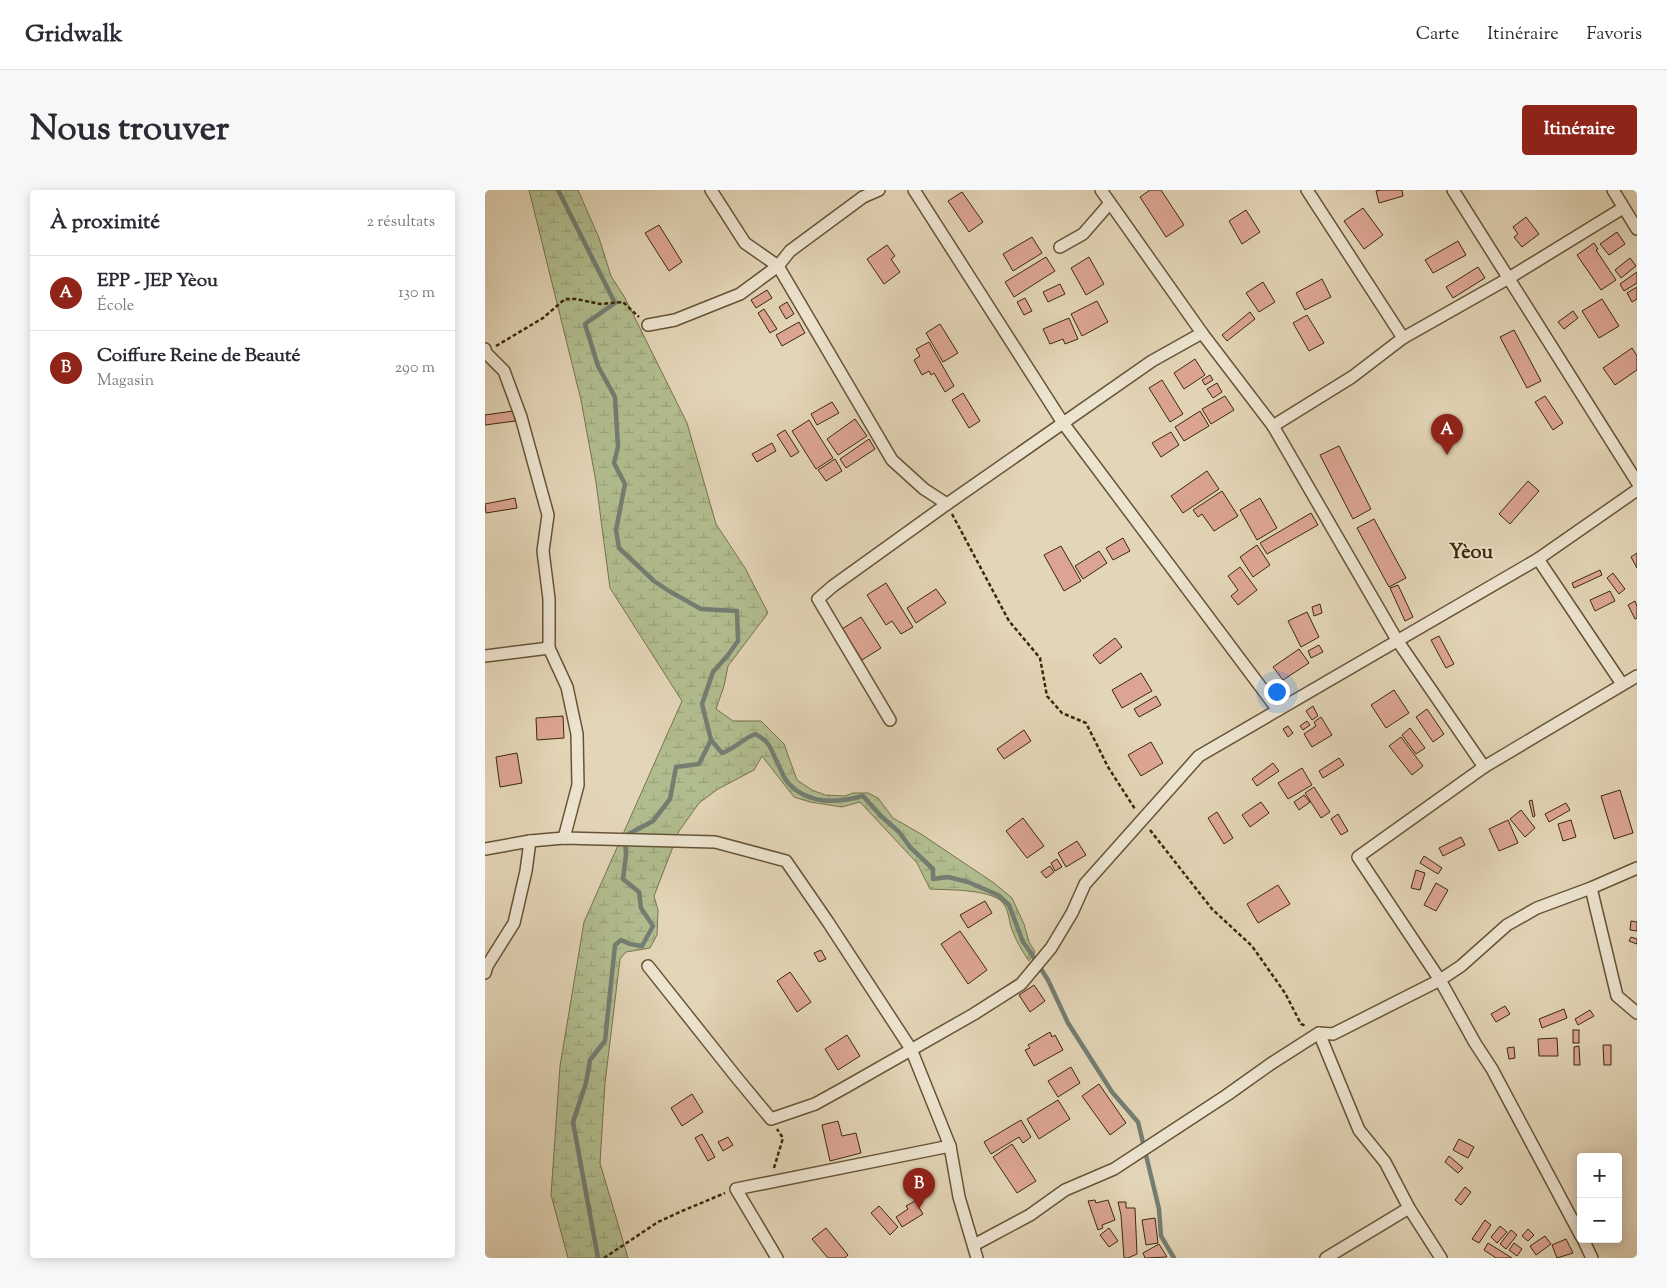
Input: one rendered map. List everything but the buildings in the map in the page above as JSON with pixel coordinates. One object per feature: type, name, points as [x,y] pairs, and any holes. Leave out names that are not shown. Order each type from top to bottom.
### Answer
[{"type":"street","points":[[711,190],[745,243],[778,266],[892,460],[924,489],[947,504]]},
{"type":"street","points":[[648,325],[675,320],[740,294],[778,266],[790,251],[863,196],[879,190]]},
{"type":"street","points":[[914,190],[1063,423],[1278,710]]},
{"type":"street","points":[[1101,190],[1202,333],[1273,426],[1397,640],[1484,767]]},
{"type":"street","points":[[1307,190],[1403,338]]},
{"type":"street","points":[[1453,190],[1637,482]]},
{"type":"street","points":[[1613,190],[1637,229]]},
{"type":"street","points":[[1060,247],[1083,234],[1111,203]]},
{"type":"street","points":[[1273,426],[1352,377],[1403,338],[1509,278],[1623,208]]},
{"type":"street","points":[[891,720],[818,599],[833,586],[947,504],[1152,361],[1202,333]]},
{"type":"street","points":[[485,352],[504,370],[521,417],[548,515],[543,551],[549,599],[549,648],[567,687],[577,734],[578,785],[564,838]]},
{"type":"street","points":[[648,966],[771,1119],[815,1104],[974,1014],[1021,984],[1051,948],[1072,913],[1085,884],[1199,756],[1539,559],[1637,490]]},
{"type":"street","points":[[1539,559],[1622,684]]},
{"type":"street","points":[[485,656],[549,648]]},
{"type":"street","points":[[1577,1228],[1492,1068],[1475,1043],[1440,980],[1358,856],[1484,767],[1637,676]]},
{"type":"street","points":[[485,849],[530,841],[564,838],[715,842],[786,861],[911,1049],[950,1146],[959,1197],[977,1258]]},
{"type":"street","points":[[485,973],[487,966],[514,924],[526,871],[530,841]]},
{"type":"street","points":[[974,1246],[1030,1215],[1065,1190],[1114,1169],[1319,1033],[1333,1034],[1440,980],[1461,966],[1507,924],[1537,908],[1637,868]]},
{"type":"street","points":[[1591,888],[1617,996],[1637,1013]]},
{"type":"street","points":[[1319,1033],[1359,1130],[1385,1162],[1409,1208],[1441,1258]]},
{"type":"street","points":[[777,1258],[736,1189],[950,1146]]},
{"type":"street","points":[[1326,1258],[1409,1208]]},
{"type":"street","points":[[1585,1243],[1592,1258]]},
{"type":"path","points":[[485,352],[543,318],[565,299],[577,298],[600,304],[623,302],[648,325]]},
{"type":"path","points":[[947,504],[1009,622],[1040,658],[1047,696],[1062,713],[1086,723],[1108,767],[1142,820],[1212,909],[1252,946],[1285,993],[1301,1024],[1319,1033]]},
{"type":"path","points":[[770,1182],[783,1138],[771,1119]]},
{"type":"path","points":[[604,1258],[658,1222],[681,1210],[736,1189]]},
{"type":"green space","points":[[529,190],[578,190],[599,238],[611,276],[625,298],[687,423],[716,524],[745,568],[768,613],[728,666],[724,686],[716,709],[733,721],[761,721],[784,744],[797,780],[812,790],[825,795],[845,796],[853,793],[868,793],[878,798],[893,818],[921,834],[994,883],[1012,898],[1024,924],[1029,942],[1035,952],[1029,961],[1015,936],[1006,907],[1002,902],[978,892],[930,889],[917,863],[860,802],[842,807],[810,802],[794,797],[762,756],[754,770],[718,789],[699,803],[679,831],[654,896],[658,910],[657,935],[650,948],[626,952],[620,959],[605,1083],[600,1163],[628,1258],[568,1258],[551,1195],[560,1066],[584,922],[682,701],[610,588],[596,482],[581,400]]},
{"type":"waterway","points":[[558,190],[615,303],[585,324],[598,366],[615,397],[618,447],[614,463],[625,484],[616,530],[619,548],[654,581],[701,609],[737,611],[738,641],[713,672],[702,704],[711,740],[699,764],[676,767],[670,799],[653,821],[625,836],[626,855],[623,879],[639,892],[641,908],[653,926],[642,946],[621,940],[615,945],[605,1041],[590,1060],[586,1083],[573,1122],[598,1258]]},
{"type":"waterway","points":[[711,740],[722,753],[755,734],[767,743],[786,780],[797,791],[815,799],[834,801],[863,796],[933,869],[933,879],[948,877],[968,882],[998,895],[1009,905],[1023,942],[1048,980],[1068,1023],[1112,1092],[1138,1122],[1159,1209],[1161,1236],[1174,1258]]},
{"type":"place","name":"EPP - JEP Yèou","points":[[1447,455]]},
{"type":"place","name":"Coiffure Reine de Beauté","points":[[919,1209]]},
{"type":"district","name":"Yèou","points":[[1471,551]]}]
